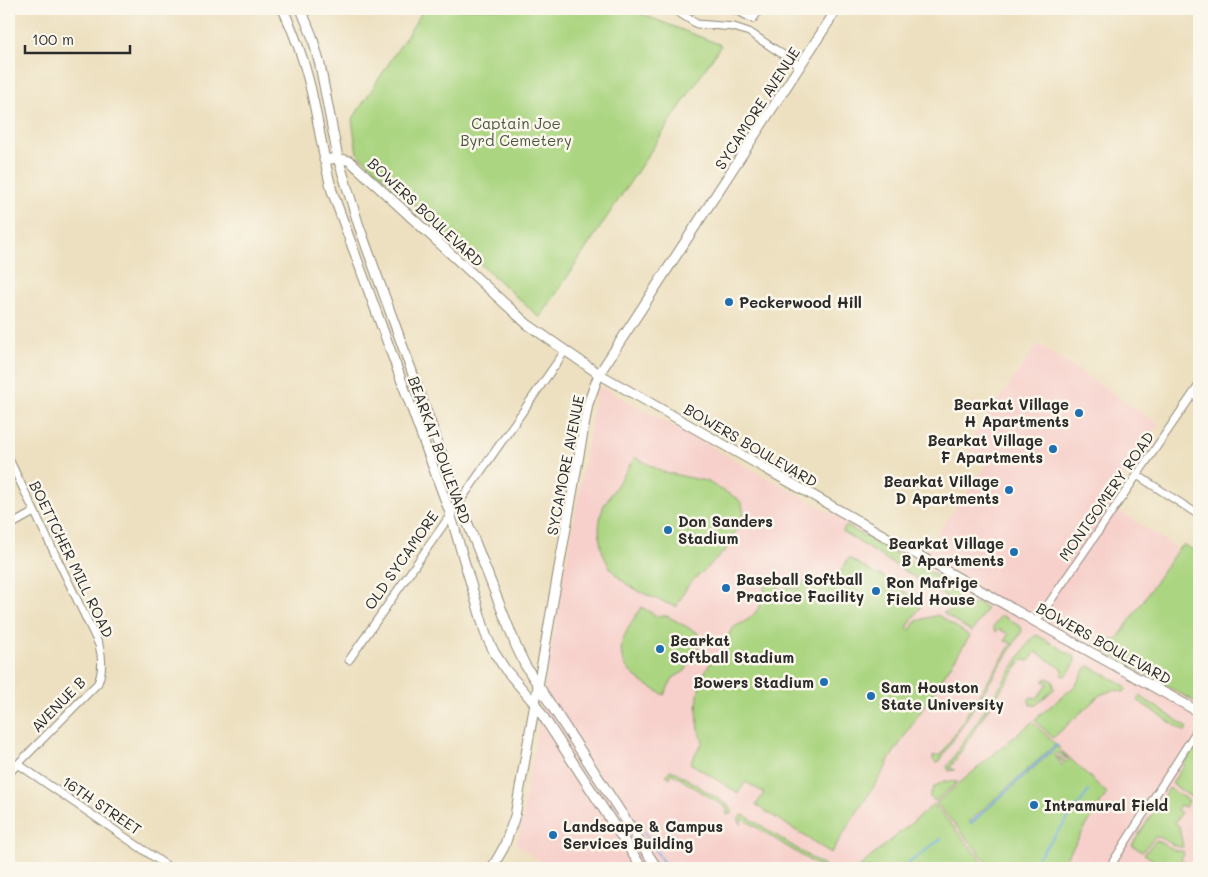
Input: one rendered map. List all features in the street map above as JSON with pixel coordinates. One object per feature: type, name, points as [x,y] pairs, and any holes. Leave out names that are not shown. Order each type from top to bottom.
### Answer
[{"type":"street","name":"BEARKAT BOULEVARD","points":[[283,9],[293,31],[309,79],[324,160],[332,191],[450,513],[486,635],[505,669],[535,704],[642,868]]},
{"type":"street","name":"BEARKAT BOULEVARD","points":[[300,9],[312,36],[320,65],[338,158],[359,226],[459,501],[516,646],[538,686],[657,868]]},
{"type":"street","points":[[673,9],[697,24],[734,27],[749,32],[800,66]]},
{"type":"street","points":[[686,9],[694,9]]},
{"type":"street","points":[[730,9],[739,10],[753,19],[760,9]]},
{"type":"street","name":"SYCAMORE AVENUE","points":[[492,868],[504,847],[515,816],[588,404],[600,374],[837,9]]},
{"type":"street","points":[[324,160],[338,158]]},
{"type":"street","name":"BOWERS BOULEVARD","points":[[338,158],[350,161],[532,328],[600,374],[1036,622],[1199,712]]},
{"type":"street","name":"OLD SYCAMORE","points":[[349,660],[565,351]]},
{"type":"street","name":"MONTGOMERY ROAD","points":[[1036,622],[1199,385]]},
{"type":"street","name":"BOETTCHER MILL ROAD","points":[[9,459],[99,645],[102,655],[102,673]]},
{"type":"street","points":[[1136,475],[1199,515]]},
{"type":"street","points":[[9,526],[34,512]]},
{"type":"street","name":"AVENUE B","points":[[9,773],[89,693],[98,683],[102,673]]},
{"type":"street","points":[[1109,868],[1199,727]]},
{"type":"street","name":"16TH STREET","points":[[18,764],[170,868]]},
{"type":"shaded area","name":"Sam Houston State University","points":[[1038,344],[1159,424],[1106,502],[1178,549],[1196,554],[1199,550],[1199,868],[549,868],[516,844],[520,831],[596,392],[599,388],[604,388],[918,561],[988,462],[966,447]]},
{"type":"green space","name":"Captain Joe Byrd Cemetery","points":[[424,9],[634,9],[644,15],[721,45],[540,318],[357,153],[352,120]]},
{"type":"green space","name":"Don Sanders Stadium","points":[[635,457],[663,472],[706,481],[738,499],[742,504],[744,514],[742,520],[725,551],[688,585],[676,607],[632,588],[618,577],[611,568],[605,559],[602,549],[599,527],[604,505]]},
{"type":"green space","points":[[847,526],[960,589],[960,596],[955,600],[946,597],[843,532]]},
{"type":"green space","points":[[1184,545],[1195,551],[1199,546],[1199,704],[1111,655],[1104,649],[1110,638],[1116,641],[1178,549]]},
{"type":"green space","name":"Bowers Stadium","points":[[849,558],[878,576],[879,574],[922,604],[907,628],[910,630],[916,621],[938,615],[970,636],[831,853],[756,805],[764,793],[746,782],[738,793],[690,763],[703,742],[698,724],[697,703],[704,673],[711,663],[724,654],[732,629],[746,621],[758,609],[763,599],[764,582],[772,582],[783,590],[786,586],[798,589],[804,582],[830,577],[835,580]]},
{"type":"green space","points":[[978,603],[987,608],[972,632],[943,613]]},
{"type":"green space","name":"Bearkat Softball Stadium","points":[[641,607],[657,616],[667,616],[698,633],[700,644],[685,671],[673,678],[664,695],[639,680],[626,666],[622,657],[621,648],[624,637]]},
{"type":"green space","points":[[1001,615],[1021,627],[1022,631],[939,762],[936,763],[933,760],[933,756],[941,755],[1012,643],[1005,641],[1008,634],[999,629],[996,632],[994,630],[993,627]]},
{"type":"green space","points":[[1037,635],[1075,657],[1071,670],[1065,676],[1061,675],[1064,670],[1036,652],[1029,661],[1022,660],[950,768],[955,770],[949,771],[947,767],[1032,638]]},
{"type":"green space","points":[[1089,666],[1124,685],[1126,689],[1124,692],[1113,690],[1100,695],[1053,738],[1034,720],[1075,686]]},
{"type":"green space","points":[[1047,678],[1053,681],[1054,689],[1036,705],[1030,705],[1029,699],[1031,697],[1037,698],[1048,683],[1043,681]]},
{"type":"green space","points":[[1140,696],[1187,727],[1185,732],[1137,700]]},
{"type":"green space","points":[[1032,722],[1056,744],[969,822],[971,824],[1058,746],[1067,759],[1057,753],[1055,755],[1062,766],[1064,764],[1057,756],[1067,762],[1069,760],[1062,751],[1107,793],[1060,868],[992,868],[936,803]]},
{"type":"green space","points":[[1199,739],[1199,786],[1191,797],[1172,784]]},
{"type":"green space","points":[[670,770],[728,805],[732,809],[732,813],[727,815],[727,808],[671,773],[670,778],[666,775]]},
{"type":"green space","points":[[944,781],[958,782],[935,801],[929,796],[934,787]]},
{"type":"green space","points":[[1169,788],[1189,801],[1185,807],[1180,805],[1177,810],[1181,813],[1175,823],[1179,826],[1183,847],[1175,846],[1159,837],[1155,837],[1142,852],[1132,845]]},
{"type":"green space","points":[[934,804],[988,868],[858,868]]},
{"type":"green space","points":[[741,815],[746,816],[827,868],[821,868],[742,818],[741,824],[738,819]]},
{"type":"green space","points":[[1156,840],[1177,851],[1183,851],[1184,854],[1181,859],[1195,868],[1171,868],[1162,862],[1160,864],[1144,854]]},
{"type":"waterway","points":[[971,823],[1057,745]]},
{"type":"waterway","points":[[1030,868],[1089,791]]},
{"type":"waterway","points":[[636,820],[667,868]]},
{"type":"waterway","points":[[902,868],[941,839]]},
{"type":"place","name":"Peckerwood Hill","points":[[729,302]]},
{"type":"place","name":"Bearkat Village H Apartments","points":[[1079,413]]},
{"type":"place","name":"Bearkat Village F Apartments","points":[[1053,449]]},
{"type":"place","name":"Bearkat Village D Apartments","points":[[1009,490]]},
{"type":"place","name":"Don Sanders Stadium","points":[[668,530]]},
{"type":"place","name":"Bearkat Village B Apartments","points":[[1014,552]]},
{"type":"place","name":"Baseball Softball Practice Facility","points":[[726,588]]},
{"type":"place","name":"Ron Mafrige Field House","points":[[876,591]]},
{"type":"place","name":"Bearkat Softball Stadium","points":[[660,649]]},
{"type":"place","name":"Bowers Stadium","points":[[824,682]]},
{"type":"place","name":"Sam Houston State University","points":[[871,696]]},
{"type":"place","name":"Intramural Field","points":[[1034,805]]},
{"type":"place","name":"Landscape & Campus Services Building","points":[[553,835]]}]
